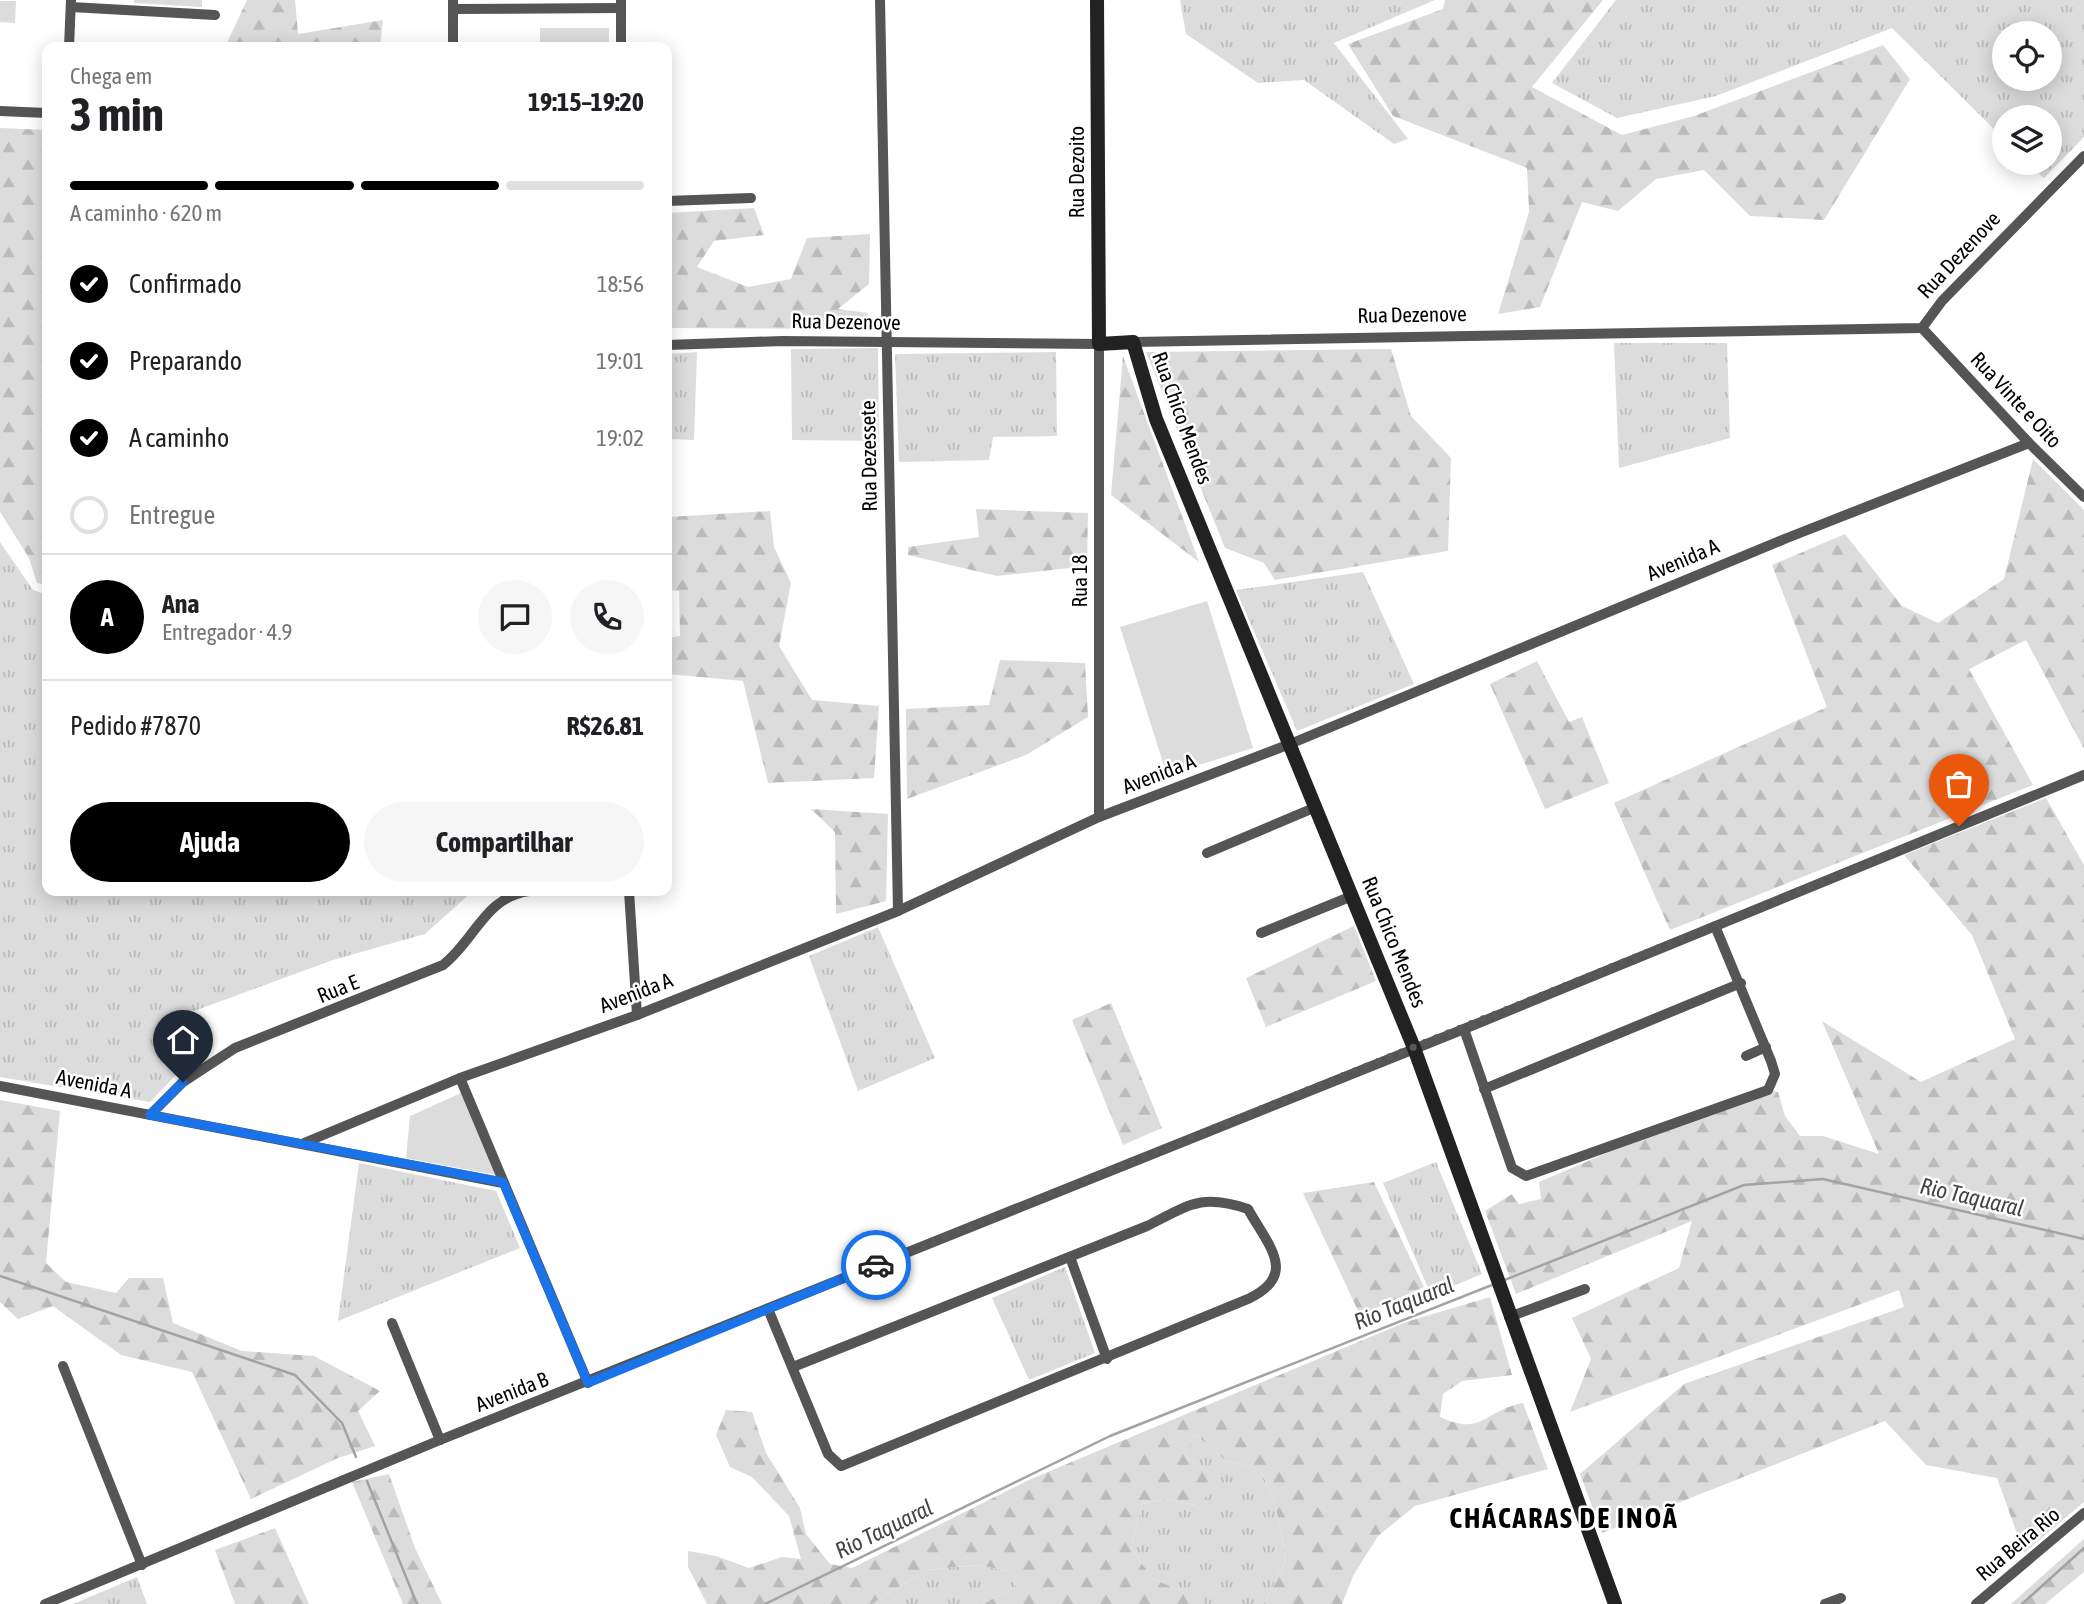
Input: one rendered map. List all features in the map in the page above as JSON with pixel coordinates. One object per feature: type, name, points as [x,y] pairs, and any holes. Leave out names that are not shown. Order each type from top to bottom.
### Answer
[{"type":"main road","name":"Rua Dezoito","points":[[1097,0],[1099,344]]},
{"type":"main road","name":"Rua Dezenove","points":[[1099,344],[1133,342]]},
{"type":"main road","name":"Rua Chico Mendes","points":[[1133,342],[1156,419],[1414,1048],[1509,1317],[1615,1604]]},
{"type":"street","name":"Rua Dezessete","points":[[880,0],[884,344],[898,911]]},
{"type":"street","points":[[69,42],[71,4],[215,15]]},
{"type":"street","points":[[453,42],[453,4],[621,4],[621,42]]},
{"type":"street","points":[[0,111],[42,113]]},
{"type":"street","name":"Rua Dezenove","points":[[1133,342],[1922,328],[1942,301],[2084,156]]},
{"type":"street","points":[[672,201],[751,198]]},
{"type":"street","name":"Rua Vinte e Oito","points":[[1922,328],[2029,443],[2084,497]]},
{"type":"street","name":"Rua Dezenove","points":[[672,345],[782,341],[1099,344]]},
{"type":"street","name":"Rua 18","points":[[1099,344],[1099,817]]},
{"type":"street","name":"Avenida A","points":[[304,1143],[460,1078],[638,1015],[898,911],[1099,817],[1290,744],[1787,538],[2029,443]]},
{"type":"street","name":"Avenida B","points":[[46,1604],[440,1440],[588,1383],[1464,1029],[2084,775]]},
{"type":"street","points":[[1207,853],[1316,807]]},
{"type":"street","name":"Rua E","points":[[150,1115],[183,1082],[235,1048],[443,965],[468,941],[492,906],[507,896]]},
{"type":"street","points":[[630,896],[638,1015]]},
{"type":"street","points":[[1261,933],[1352,896]]},
{"type":"street","points":[[1464,1029],[1512,1168],[1527,1176],[1768,1090],[1774,1074],[1766,1047],[1715,926]]},
{"type":"street","points":[[1484,1089],[1741,983]]},
{"type":"street","points":[[1746,1056],[1766,1047]]},
{"type":"street","points":[[460,1078],[588,1383]]},
{"type":"street","name":"Avenida A","points":[[0,1086],[503,1182]]},
{"type":"street","points":[[768,1309],[828,1454],[841,1466],[1107,1359],[1263,1292],[1277,1276],[1277,1264],[1248,1209],[1223,1200],[1200,1200],[1147,1226],[793,1367]]},
{"type":"street","points":[[1070,1257],[1107,1359]]},
{"type":"street","points":[[1509,1317],[1586,1289]]},
{"type":"street","points":[[392,1323],[440,1440]]},
{"type":"street","points":[[62,1366],[142,1565]]},
{"type":"street","name":"Rua Beira Rio","points":[[1976,1604],[2084,1513]]},
{"type":"street","points":[[1825,1604],[1841,1598]]},
{"type":"green space","points":[[134,0],[202,0],[202,7],[134,3]]},
{"type":"green space","points":[[247,0],[295,0],[298,34],[383,20],[381,42],[227,42]]},
{"type":"green space","points":[[1180,0],[1435,0],[1334,43],[1408,139],[1394,144],[1304,80],[1258,83],[1186,34]]},
{"type":"green space","points":[[1445,0],[1603,0],[1532,87],[1622,135],[1694,116],[1883,45],[1910,79],[1824,220],[1750,216],[1704,170],[1656,179],[1618,211],[1582,202],[1540,307],[1498,314],[1529,212],[1527,168],[1393,116],[1348,44],[1443,9]]},
{"type":"green space","points":[[1616,0],[2084,0],[2084,137],[2062,160],[2062,105],[1992,105],[1992,127],[1892,28],[1716,96],[1617,118],[1552,83]]},
{"type":"green space","points":[[0,1],[16,1],[15,23],[0,22]]},
{"type":"green space","points":[[540,28],[609,28],[609,42],[540,42]]},
{"type":"green space","points":[[0,128],[42,130],[42,584],[37,583],[29,558],[0,512]]},
{"type":"green space","points":[[754,208],[764,235],[714,241],[697,267],[748,287],[791,279],[807,238],[870,234],[869,284],[838,309],[868,313],[868,329],[672,328],[672,213]]},
{"type":"green space","points":[[1614,343],[1727,343],[1730,438],[1619,468]]},
{"type":"green space","points":[[878,348],[879,441],[792,440],[791,349]]},
{"type":"green space","points":[[1391,349],[1411,416],[1451,458],[1448,551],[1275,580],[1264,563],[1225,548],[1146,352]]},
{"type":"green space","points":[[697,352],[694,440],[672,439],[672,354]]},
{"type":"green space","points":[[1056,352],[1057,436],[993,437],[989,460],[899,462],[895,354]]},
{"type":"green space","points":[[1123,356],[1199,562],[1111,495]]},
{"type":"green space","points":[[2033,459],[2084,510],[2084,749],[2026,640],[1969,669],[2033,785],[1670,930],[1614,803],[1827,707],[1772,565],[1845,534],[1902,606],[1938,623],[2004,579]]},
{"type":"green space","points":[[976,509],[1088,513],[1087,566],[997,576],[908,555],[908,547],[979,537]]},
{"type":"green space","points":[[770,511],[774,547],[791,583],[779,646],[812,700],[879,706],[874,778],[768,783],[743,681],[672,674],[672,637],[680,636],[679,591],[672,590],[672,517]]},
{"type":"green space","points":[[0,542],[33,590],[42,593],[42,896],[467,896],[425,934],[333,960],[186,1014],[197,1053],[150,1102],[0,1077]]},
{"type":"green space","points":[[1363,572],[1414,684],[1297,731],[1236,590]]},
{"type":"green space","points":[[1207,601],[1253,748],[1167,775],[1120,627]]},
{"type":"green space","points":[[1000,660],[1085,663],[1088,717],[1026,755],[907,799],[906,709],[989,705]]},
{"type":"green space","points":[[1537,661],[1569,722],[1582,717],[1609,783],[1545,809],[1490,684]]},
{"type":"green space","points":[[2046,798],[2084,865],[2084,1502],[2024,1553],[1997,1478],[1926,1465],[1885,1421],[1602,1533],[1580,1474],[1684,1384],[1904,1307],[1899,1290],[1570,1412],[1591,1359],[1572,1318],[1679,1268],[1692,1221],[1516,1294],[1485,1211],[1512,1194],[1519,1204],[1541,1199],[1539,1182],[1759,1088],[1778,1092],[1785,1116],[1800,1136],[1823,1136],[1879,1154],[1822,1021],[1921,1082],[2015,1039],[1972,935],[1904,855]]},
{"type":"green space","points":[[811,809],[888,814],[886,901],[836,914],[835,832]]},
{"type":"green space","points":[[1354,926],[1376,981],[1266,1027],[1246,978]]},
{"type":"green space","points":[[878,927],[935,1058],[858,1091],[809,956]]},
{"type":"green space","points":[[1111,1003],[1162,1128],[1123,1145],[1072,1020]]},
{"type":"green space","points":[[461,1093],[496,1175],[406,1158],[410,1116]]},
{"type":"green space","points":[[0,1100],[60,1111],[46,1263],[66,1282],[116,1293],[129,1278],[163,1278],[173,1323],[242,1351],[314,1356],[380,1391],[358,1411],[375,1446],[338,1458],[251,1499],[192,1372],[121,1355],[53,1306],[18,1319],[0,1302]]},
{"type":"green space","points":[[1436,1162],[1482,1274],[1431,1295],[1383,1183]]},
{"type":"green space","points":[[359,1163],[496,1191],[520,1248],[338,1321]]},
{"type":"green space","points":[[1374,1182],[1424,1287],[1360,1315],[1303,1193]]},
{"type":"green space","points":[[1065,1267],[1095,1353],[1029,1380],[992,1298]]},
{"type":"green space","points":[[1490,1297],[1512,1375],[1462,1381],[1443,1394],[1440,1417],[1454,1422],[1475,1423],[1510,1406],[1523,1403],[1548,1469],[1415,1506],[1378,1536],[1353,1576],[1342,1604],[1264,1604],[1286,1560],[1276,1507],[1260,1469],[1226,1461],[1194,1433],[1185,1456],[1212,1474],[1215,1490],[1196,1505],[1164,1499],[1142,1504],[1131,1548],[1153,1579],[1204,1600],[1204,1604],[983,1604],[1015,1587],[1014,1572],[978,1565],[926,1570],[872,1604],[707,1604],[688,1567],[688,1551],[716,1556],[749,1568],[782,1557],[801,1559],[789,1516],[752,1477],[730,1467],[716,1435],[726,1410],[752,1412],[766,1453],[800,1508],[806,1534],[830,1564],[852,1568],[1031,1479],[1406,1322]]},
{"type":"green space","points":[[1194,1433],[1226,1461],[1260,1469],[1276,1507],[1286,1560],[1264,1604],[1204,1604],[1203,1600],[1153,1579],[1131,1548],[1142,1504],[1164,1499],[1196,1505],[1212,1474],[1185,1456]]},
{"type":"green space","points":[[389,1474],[415,1548],[442,1604],[403,1604],[352,1482]]},
{"type":"green space","points":[[275,1528],[309,1604],[235,1604],[215,1550]]},
{"type":"green space","points":[[2084,1539],[2084,1572],[2045,1604],[2011,1604]]},
{"type":"green space","points":[[978,1565],[1014,1572],[1015,1587],[983,1604],[872,1604],[926,1570]]},
{"type":"green space","points":[[137,1577],[147,1604],[73,1604]]},
{"type":"waterway","name":"Rio Taquaral","points":[[1502,1281],[1744,1185],[1823,1179],[2084,1239]]},
{"type":"waterway","points":[[0,1276],[295,1375],[342,1423],[356,1457]]},
{"type":"waterway","name":"Rio Taquaral","points":[[765,1604],[1110,1436],[1492,1285]]},
{"type":"waterway","points":[[367,1481],[417,1604]]},
{"type":"waterway","points":[[2022,1604],[2084,1548]]},
{"type":"way so far","points":[[876,1265],[1464,1029],[1959,826]]},
{"type":"district","name":"CHÁCARAS DE INOÃ","points":[[1564,1518]]},
{"type":"route","points":[[183,1082],[150,1115],[503,1182],[588,1383],[876,1265]]}]
